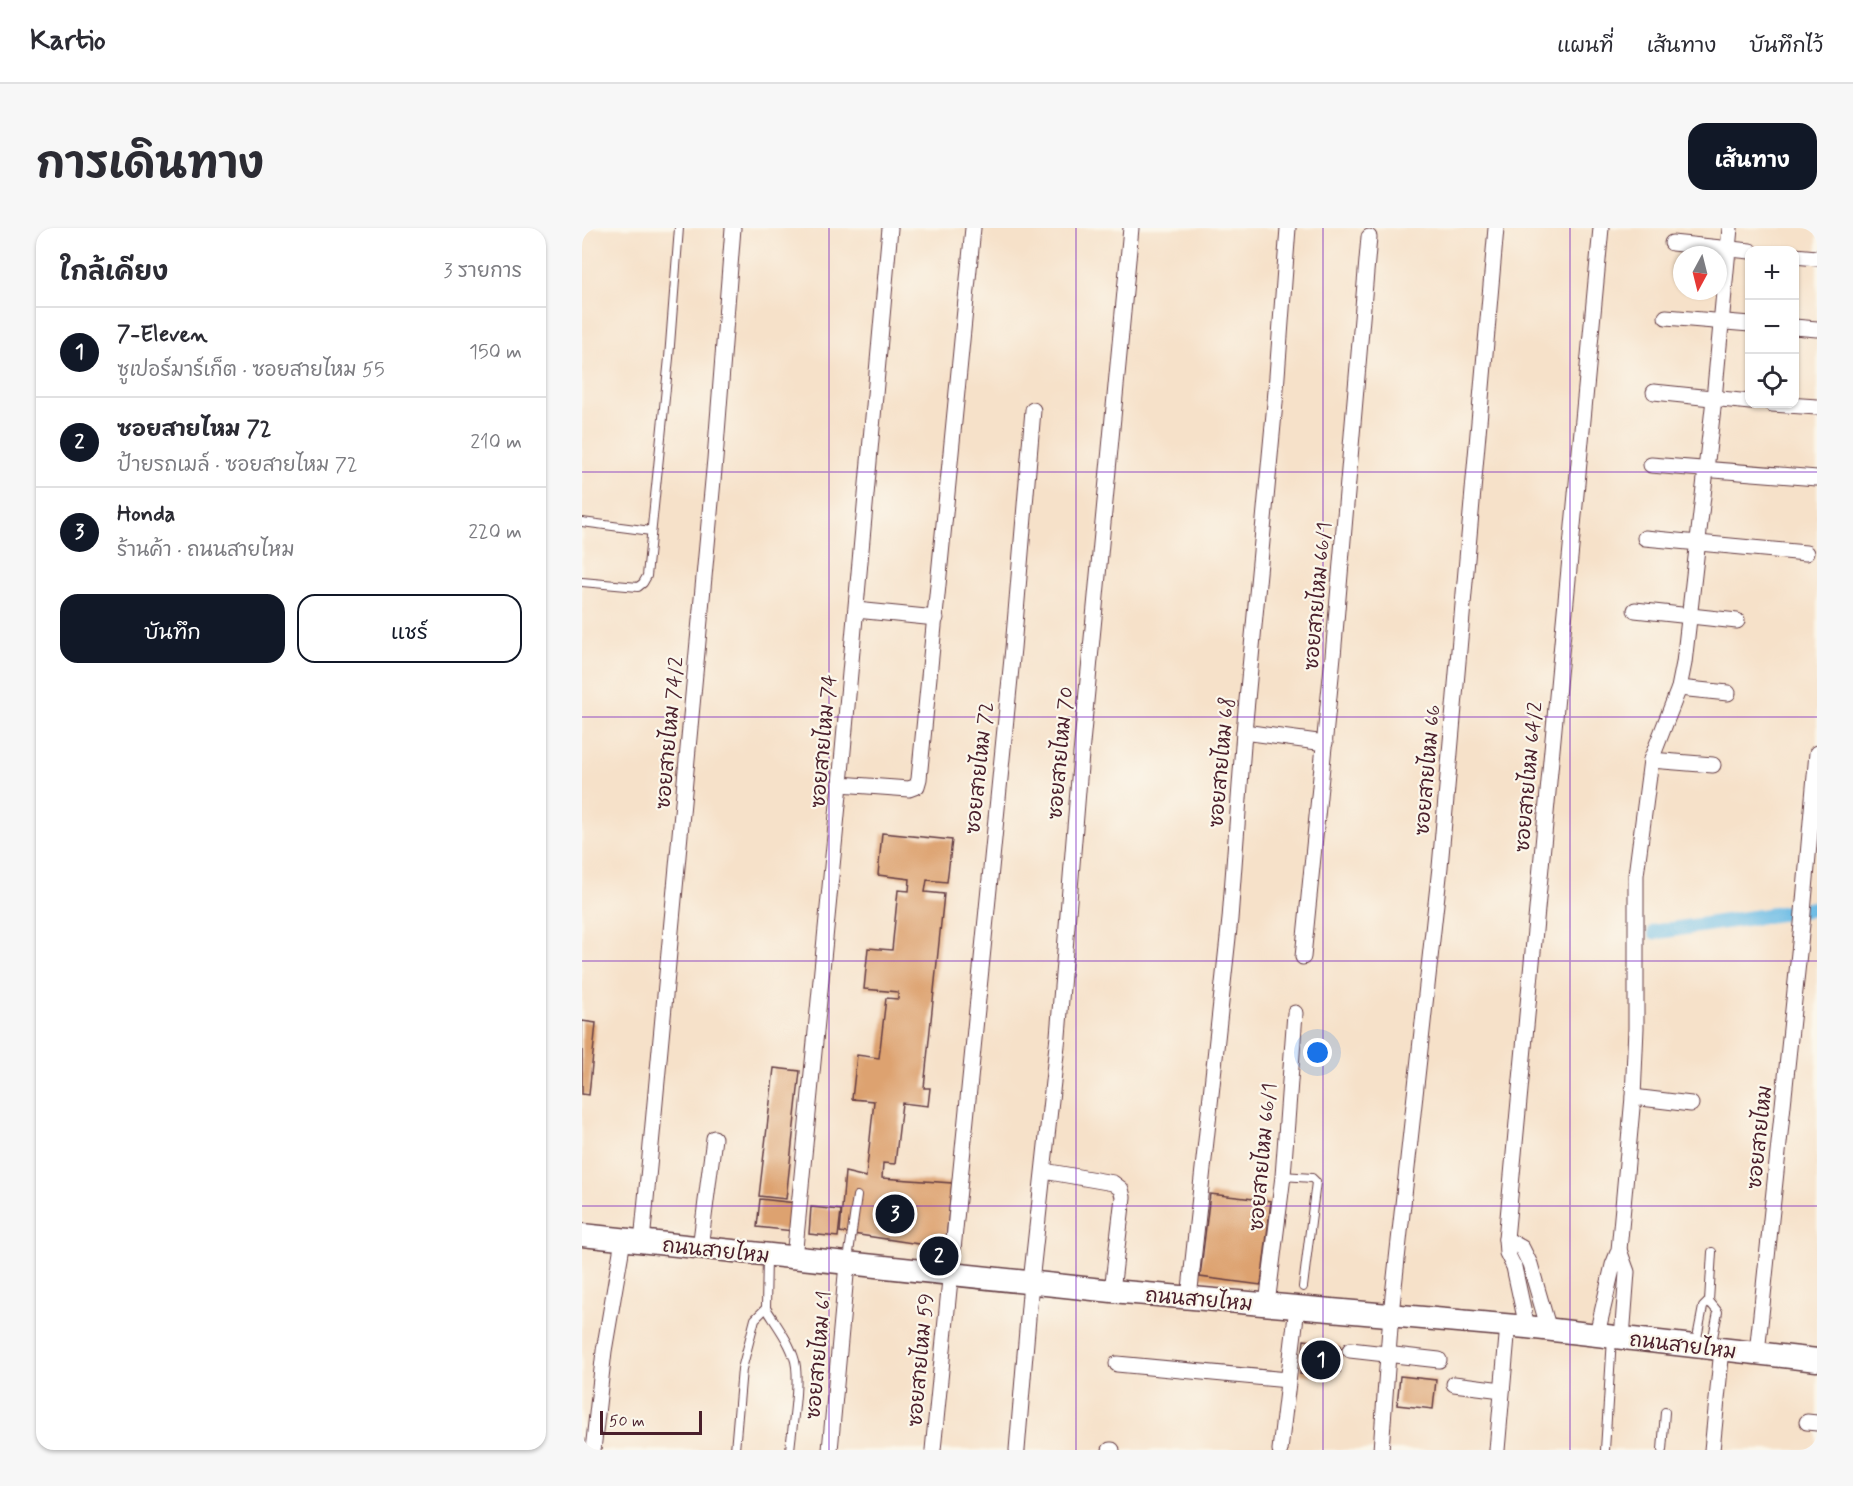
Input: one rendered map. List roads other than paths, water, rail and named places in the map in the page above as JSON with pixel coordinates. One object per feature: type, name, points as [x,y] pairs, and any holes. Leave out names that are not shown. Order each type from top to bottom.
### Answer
[{"type":"main road","name":"ถนนสายไหม","points":[[582,1235],[1189,1298],[1267,1304],[1300,1297],[1391,1314],[1817,1359]]},
{"type":"street","name":"ซอยสายไหม 74/2","points":[[593,1450],[604,1351],[633,1241],[714,471],[733,228]]},
{"type":"street","name":"ซอยสายไหม 74","points":[[794,1258],[840,784],[890,228]]},
{"type":"street","points":[[840,784],[909,789],[917,786],[919,779],[974,228]]},
{"type":"street","name":"ซอยสายไหม 70","points":[[1017,1450],[1131,228]]},
{"type":"street","name":"ซอยสายไหม 68","points":[[1189,1298],[1230,919],[1288,228]]},
{"type":"street","name":"ซอยสายไหม 66","points":[[1381,1450],[1391,1314],[1440,867],[1496,228]]},
{"type":"street","name":"ซอยสายไหม 64/2","points":[[1528,1327],[1514,1268],[1507,1253],[1506,1239],[1601,228]]},
{"type":"street","points":[[1610,1336],[1613,1265],[1619,1250],[1633,1097],[1636,1028],[1636,875],[1651,760],[1679,688],[1690,617],[1730,228]]},
{"type":"street","name":"ซอยสายไหม 66/1","points":[[1303,957],[1325,743],[1369,237]]},
{"type":"street","points":[[1672,243],[1745,251]]},
{"type":"street","points":[[1799,256],[1817,258]]},
{"type":"street","points":[[1666,317],[1745,324]]},
{"type":"street","points":[[1799,327],[1817,329]]},
{"type":"street","points":[[1654,392],[1745,402]]},
{"type":"street","points":[[1799,406],[1817,407]]},
{"type":"street","name":"ซอยสายไหม 72","points":[[949,1274],[1011,659],[1033,410]]},
{"type":"street","points":[[1651,465],[1817,478]]},
{"type":"street","points":[[1645,538],[1806,552]]},
{"type":"street","points":[[856,610],[936,618]]},
{"type":"street","points":[[1635,610],[1737,621]]},
{"type":"street","points":[[1679,688],[1728,693]]},
{"type":"street","points":[[1244,732],[1325,743]]},
{"type":"street","name":"ซอยสายไหม","points":[[1757,1353],[1803,924],[1817,753]]},
{"type":"street","points":[[1651,760],[1713,765]]},
{"type":"street","name":"ซอยสายไหม 66/1","points":[[1267,1304],[1283,1176],[1295,1013]]},
{"type":"street","points":[[1633,1097],[1690,1104]]},
{"type":"street","points":[[700,1248],[714,1138]]},
{"type":"street","points":[[1044,1171],[1113,1183],[1120,1189],[1123,1197],[1112,1291]]},
{"type":"street","points":[[1497,1450],[1502,1390],[1528,1327],[1530,1264],[1522,1248],[1506,1239]]},
{"type":"street","points":[[1610,1336],[1627,1272],[1619,1250]]},
{"type":"street","name":"ซอยสายไหม 61","points":[[830,1450],[847,1264]]},
{"type":"street","name":"ซอยสายไหม 59","points":[[933,1450],[949,1274]]},
{"type":"street","points":[[1280,1450],[1300,1297]]},
{"type":"street","points":[[1709,1348],[1712,1450]]},
{"type":"street","points":[[1350,1350],[1439,1360]]},
{"type":"street","points":[[1117,1364],[1288,1380]]},
{"type":"street","points":[[1454,1384],[1502,1390]]},
{"type":"lane","points":[[582,582],[638,586],[647,576],[669,358],[679,228]]},
{"type":"lane","points":[[582,522],[651,531]]},
{"type":"lane","points":[[1283,1176],[1312,1178],[1316,1182],[1300,1297]]},
{"type":"lane","points":[[847,1264],[857,1196]]},
{"type":"lane","points":[[1709,1348],[1703,1307],[1709,1301],[1712,1252]]},
{"type":"lane","points":[[767,1255],[766,1308],[796,1362],[796,1391],[790,1450]]},
{"type":"lane","points":[[1709,1301],[1718,1312],[1709,1348]]},
{"type":"lane","points":[[735,1450],[742,1369],[755,1319],[766,1308]]},
{"type":"lane","points":[[1605,1450],[1610,1336]]},
{"type":"lane","points":[[1662,1450],[1665,1412]]},
{"type":"waterway","points":[[1655,932],[1817,908]]},
{"type":"place","name":"Honda","points":[[895,1214]]},
{"type":"place","name":"ซอยสายไหม 72","points":[[939,1256]]},
{"type":"place","name":"7-Eleven","points":[[1321,1360]]}]
